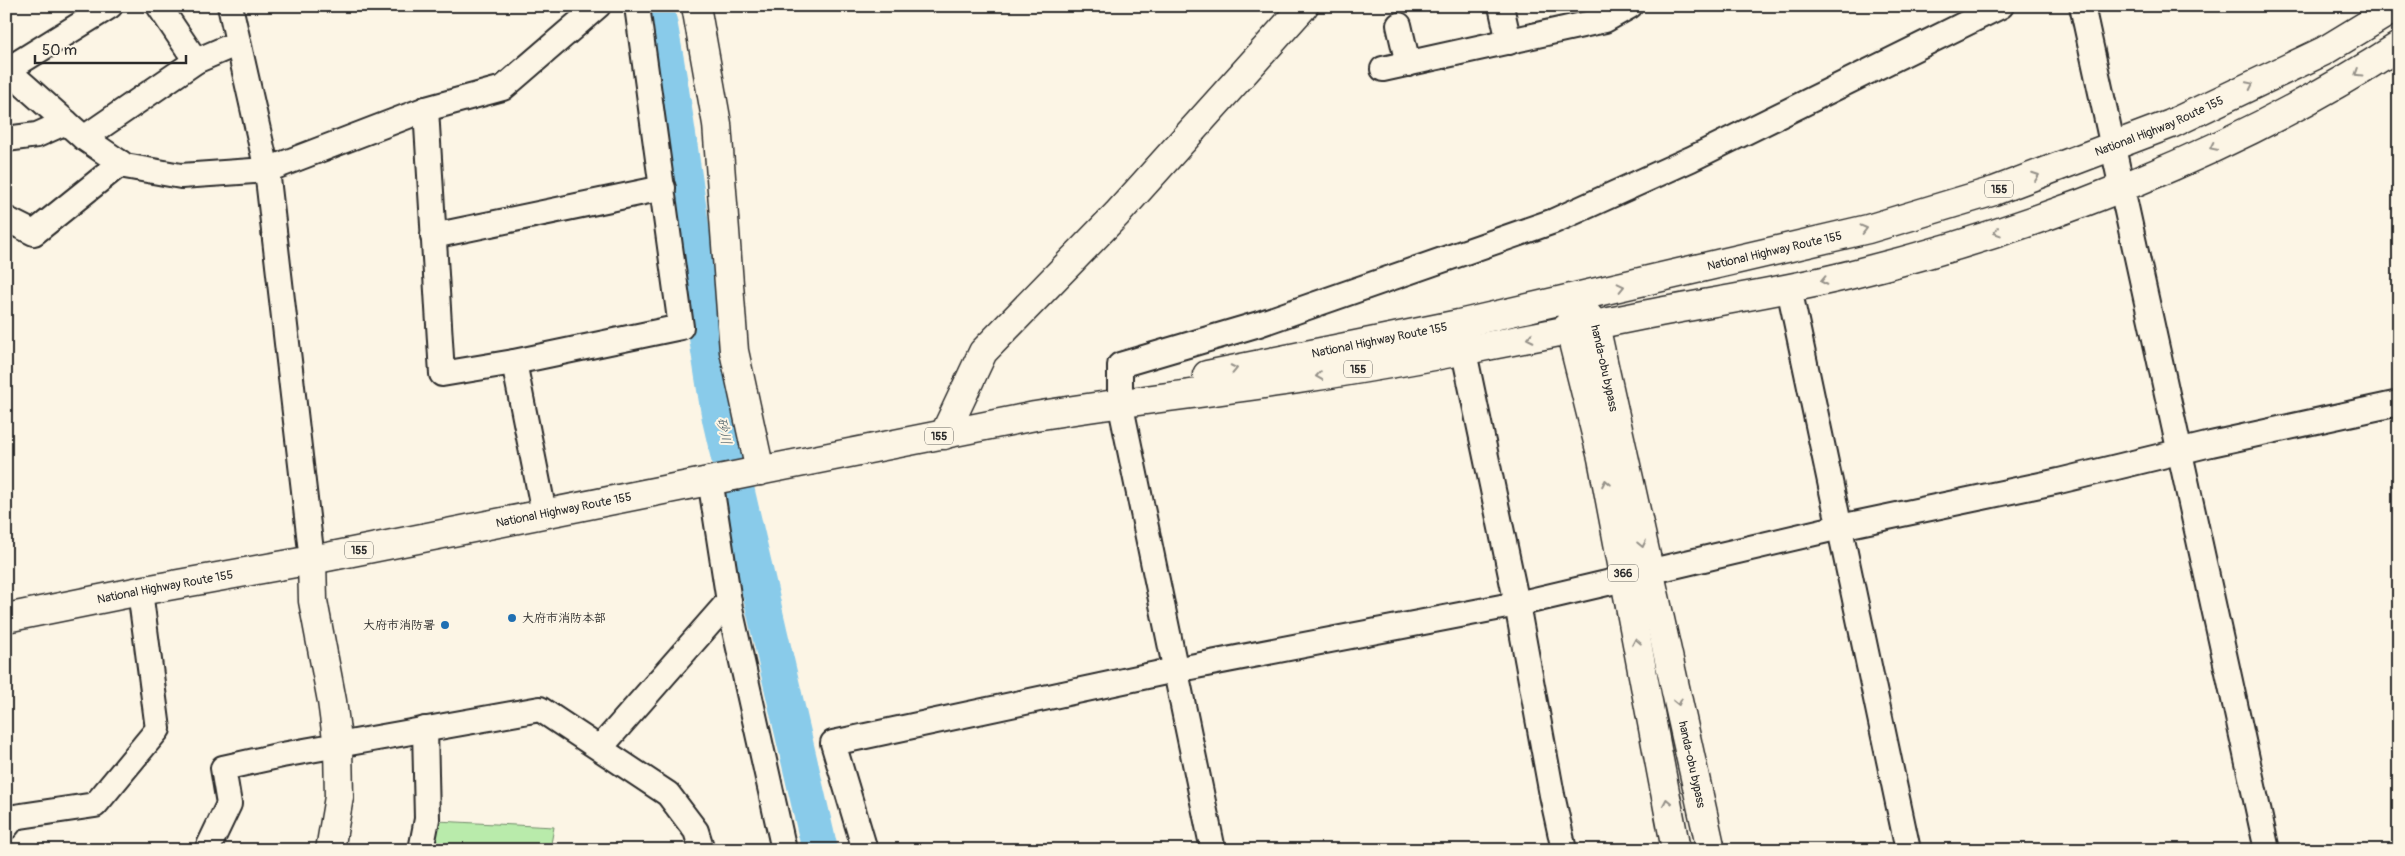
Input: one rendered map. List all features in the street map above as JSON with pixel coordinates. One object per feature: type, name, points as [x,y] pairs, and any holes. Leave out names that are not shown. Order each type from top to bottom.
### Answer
[{"type":"main road","points":[[696,6],[717,124],[734,351],[759,471]]},
{"type":"main road","points":[[944,435],[983,352],[1117,214],[1304,6]]},
{"type":"main road","name":"National Highway Route 155","points":[[1120,402],[1178,381],[1459,324],[1868,229],[1994,191],[2172,124],[2324,51],[2398,6]]},
{"type":"main road","name":"National Highway Route 155","points":[[6,618],[140,591],[312,560],[711,479],[1035,416],[1120,402],[1203,393],[1464,352],[1789,288],[1940,251],[2124,188],[2278,115],[2352,77],[2399,46]]},
{"type":"main road","name":"handa-obu bypass","points":[[1573,298],[1582,328],[1636,575],[1711,850]]},
{"type":"main road","points":[[312,560],[313,601],[332,702],[338,746],[338,796],[330,850]]},
{"type":"main road","name":"handa-obu bypass","points":[[1636,575],[1676,850]]},
{"type":"street","points":[[110,6],[7,70],[84,138],[121,163],[126,166],[181,176],[267,170],[426,109],[503,88],[598,6]]},
{"type":"street","points":[[159,6],[196,61]]},
{"type":"street","points":[[230,6],[267,170],[312,560]]},
{"type":"street","points":[[426,109],[442,374],[514,362],[681,327],[637,6]]},
{"type":"street","points":[[1501,6],[1509,42]]},
{"type":"street","points":[[1382,69],[1605,20],[1630,6]]},
{"type":"street","points":[[1213,850],[1120,402],[1120,365],[1258,324],[1554,221],[1691,159],[2001,6]]},
{"type":"street","points":[[2082,6],[2124,188],[2267,850]]},
{"type":"street","points":[[1399,25],[1408,64]]},
{"type":"street","points":[[84,138],[196,61],[238,42]]},
{"type":"street","points":[[6,139],[37,135],[66,122]]},
{"type":"street","points":[[6,219],[34,233],[121,163]]},
{"type":"street","points":[[433,236],[663,188]]},
{"type":"street","points":[[1789,288],[1908,850]]},
{"type":"street","points":[[1464,352],[1564,850]]},
{"type":"street","points":[[514,362],[544,513]]},
{"type":"street","points":[[865,850],[833,743],[1175,670],[1516,604],[1840,527],[2059,481],[2211,444],[2399,403]]},
{"type":"street","points":[[711,479],[729,601],[784,850]]},
{"type":"street","points":[[6,827],[14,816],[95,805],[158,729],[140,591]]},
{"type":"street","points":[[600,748],[729,601]]},
{"type":"street","points":[[207,850],[230,804],[223,768],[282,755],[540,709],[668,794],[696,831],[702,850]]},
{"type":"street","points":[[421,850],[427,819],[425,729]]},
{"type":"green space","points":[[437,821],[554,827],[550,850],[432,850]]},
{"type":"waterway","name":"砂川","points":[[656,6],[666,57],[720,419],[820,850]]},
{"type":"place","name":"大府市消防本部","points":[[512,618]]},
{"type":"place","name":"大府市消防署","points":[[445,625]]}]
